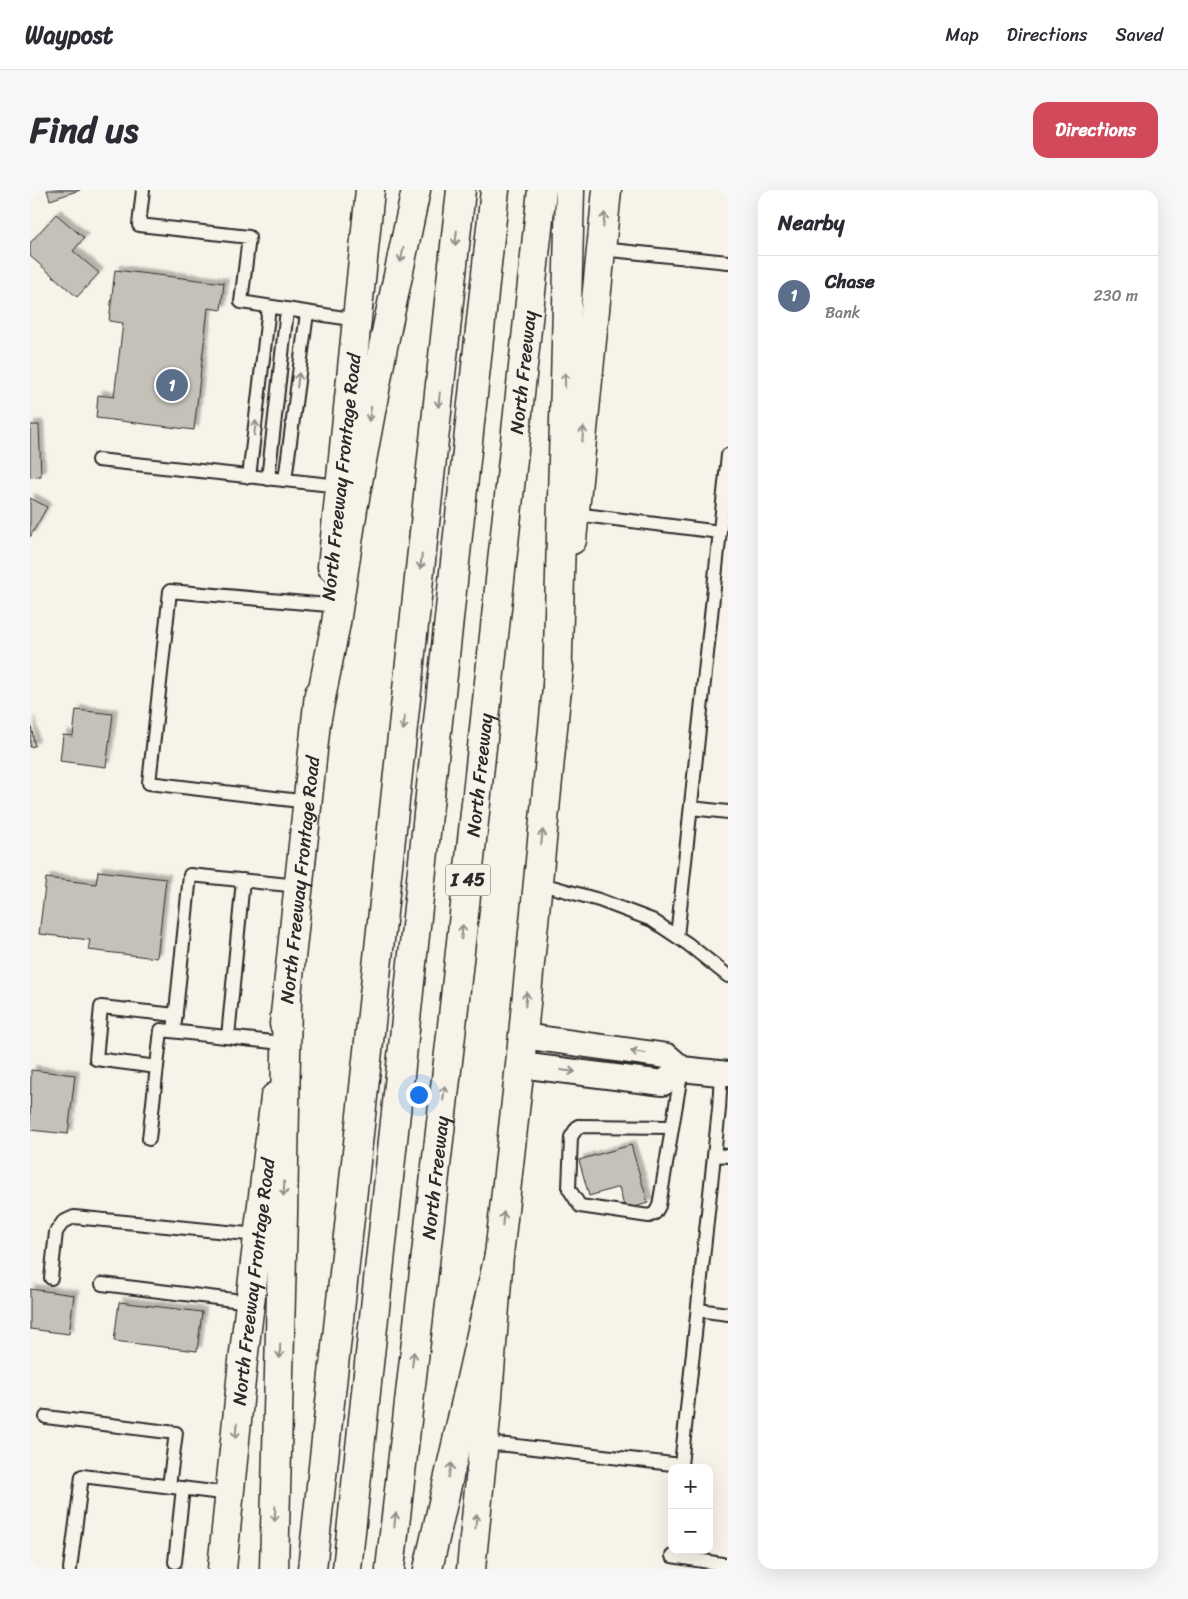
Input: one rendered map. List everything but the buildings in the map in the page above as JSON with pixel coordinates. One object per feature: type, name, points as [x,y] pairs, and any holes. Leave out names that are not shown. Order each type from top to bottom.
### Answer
[{"type":"main road","name":"North Freeway Frontage Road","points":[[222,1569],[250,1302],[287,1000],[370,190]]},
{"type":"main road","points":[[317,718],[336,624],[353,509],[382,347],[416,190]]},
{"type":"main road","points":[[312,1569],[461,190]]},
{"type":"main road","name":"I 45","points":[[347,1569],[495,190]]},
{"type":"main road","name":"North Freeway","points":[[390,1569],[452,1025],[542,190]]},
{"type":"main road","points":[[557,691],[570,190]]},
{"type":"main road","points":[[471,1569],[484,1444],[499,1255],[523,1036],[607,190]]},
{"type":"main road","points":[[274,1569],[287,1000]]},
{"type":"main road","points":[[428,1569],[499,1255]]},
{"type":"street","points":[[523,1036],[667,1056],[682,1069],[725,1073]]},
{"type":"street","points":[[520,1065],[663,1083],[682,1069]]},
{"type":"lane","points":[[143,190],[140,225],[249,237],[241,302],[357,320]]},
{"type":"lane","points":[[601,249],[728,262]]},
{"type":"lane","points":[[249,477],[269,307]]},
{"type":"lane","points":[[268,479],[288,310]]},
{"type":"lane","points":[[285,480],[306,313]]},
{"type":"lane","points":[[677,937],[720,532],[725,515],[728,455]]},
{"type":"lane","points":[[98,460],[340,486]]},
{"type":"lane","points":[[575,514],[720,532]]},
{"type":"lane","points":[[308,802],[149,783],[170,591],[328,605]]},
{"type":"lane","points":[[691,808],[728,812]]},
{"type":"lane","points":[[174,1031],[190,875],[299,886]]},
{"type":"lane","points":[[228,1037],[243,880]]},
{"type":"lane","points":[[538,883],[599,900],[652,920],[728,976]]},
{"type":"lane","points":[[157,1066],[96,1059],[101,1007],[176,1015]]},
{"type":"lane","points":[[149,1139],[162,1030],[282,1043]]},
{"type":"lane","points":[[672,1126],[578,1126],[571,1137],[569,1189],[580,1206],[649,1216],[655,1213],[659,1206],[682,1069]]},
{"type":"lane","points":[[681,1464],[714,1155],[725,1073]]},
{"type":"lane","points":[[714,1155],[728,1156]]},
{"type":"lane","points":[[51,1278],[56,1232],[63,1222],[74,1217],[258,1235]]},
{"type":"lane","points":[[102,1284],[250,1302]]},
{"type":"lane","points":[[698,1310],[728,1314]]},
{"type":"lane","points":[[46,1417],[176,1433],[169,1486]]},
{"type":"lane","points":[[484,1444],[668,1465]]},
{"type":"lane","points":[[70,1569],[82,1476],[230,1494]]},
{"type":"lane","points":[[175,1562],[184,1488]]},
{"type":"lane","points":[[672,1559],[728,1565]]},
{"type":"place","name":"Chase","points":[[172,385]]}]
